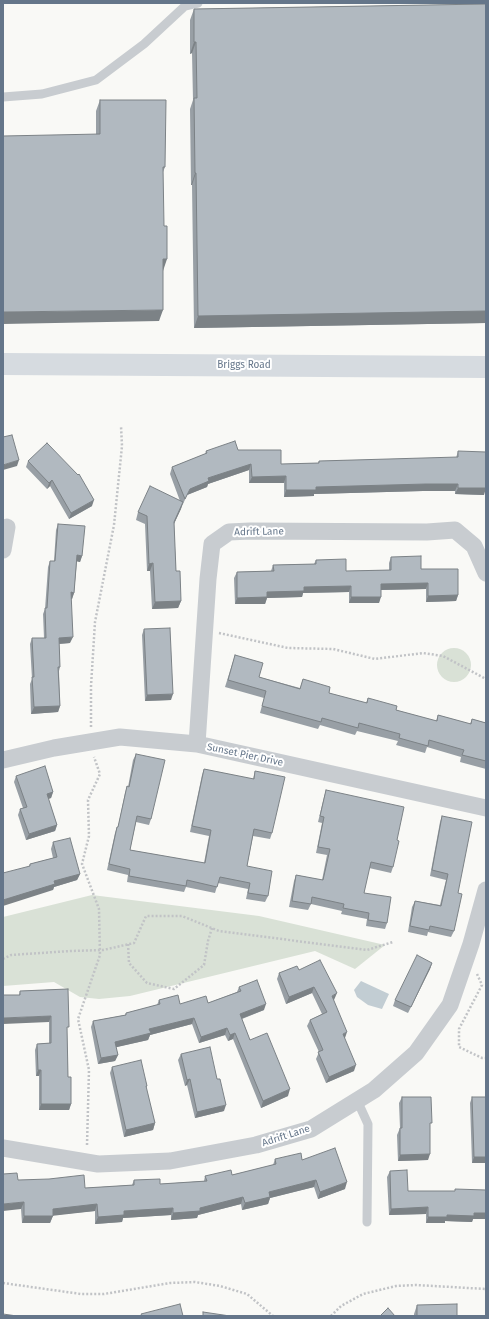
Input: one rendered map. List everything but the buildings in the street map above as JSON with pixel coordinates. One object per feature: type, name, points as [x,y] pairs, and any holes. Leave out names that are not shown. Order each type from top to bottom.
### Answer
[{"type":"main road","name":"Briggs Road","points":[[3,364],[486,366]]},
{"type":"street","points":[[3,550],[7,527]]},
{"type":"street","name":"Adrift Lane","points":[[196,744],[212,544],[229,532],[427,532],[454,530],[474,546],[486,573]]},
{"type":"street","name":"Sunset Pier Drive","points":[[4,756],[120,737],[196,744],[486,808]]},
{"type":"street","name":"Adrift Lane","points":[[3,1148],[98,1164],[170,1161],[256,1145],[311,1129],[374,1090],[416,1053],[450,1005],[471,944],[486,890]]},
{"type":"lane","points":[[3,97],[42,94],[96,80],[144,44],[185,6],[198,3]]},
{"type":"lane","points":[[357,1100],[368,1124],[367,1222]]},
{"type":"path","points":[[92,730],[91,686],[95,622],[114,525],[122,446],[121,426]]},
{"type":"path","points":[[219,633],[288,648],[333,649],[375,659],[423,653],[443,656],[486,679]]},
{"type":"path","points":[[87,1144],[89,1070],[78,1019],[100,955],[99,909],[82,864],[89,836],[88,800],[100,774],[92,752]]},
{"type":"path","points":[[3,959],[11,955],[103,950],[134,943],[146,916],[182,916],[219,931],[367,950],[393,942]]},
{"type":"path","points":[[128,944],[129,963],[147,983],[174,989],[204,965],[212,928]]},
{"type":"path","points":[[476,972],[482,985],[458,1029],[459,1047],[482,1058],[486,1058]]},
{"type":"path","points":[[3,1283],[82,1294],[104,1294],[170,1283],[195,1282],[220,1286],[246,1294],[273,1316]]},
{"type":"path","points":[[331,1316],[342,1306],[363,1294],[396,1286],[416,1285],[486,1289]]},
{"type":"shaded area","points":[[451,648],[457,648],[461,649],[468,655],[471,665],[470,672],[464,679],[457,682],[451,682],[447,681],[440,675],[437,668],[437,662],[438,658],[444,651]]},
{"type":"shaded area","points":[[92,895],[259,916],[385,945],[355,969],[315,951],[130,996],[99,999],[80,997],[54,982],[3,986],[3,917]]},
{"type":"shaded area","points":[[361,981],[389,994],[382,1009],[368,1005],[357,997],[354,990]]}]
